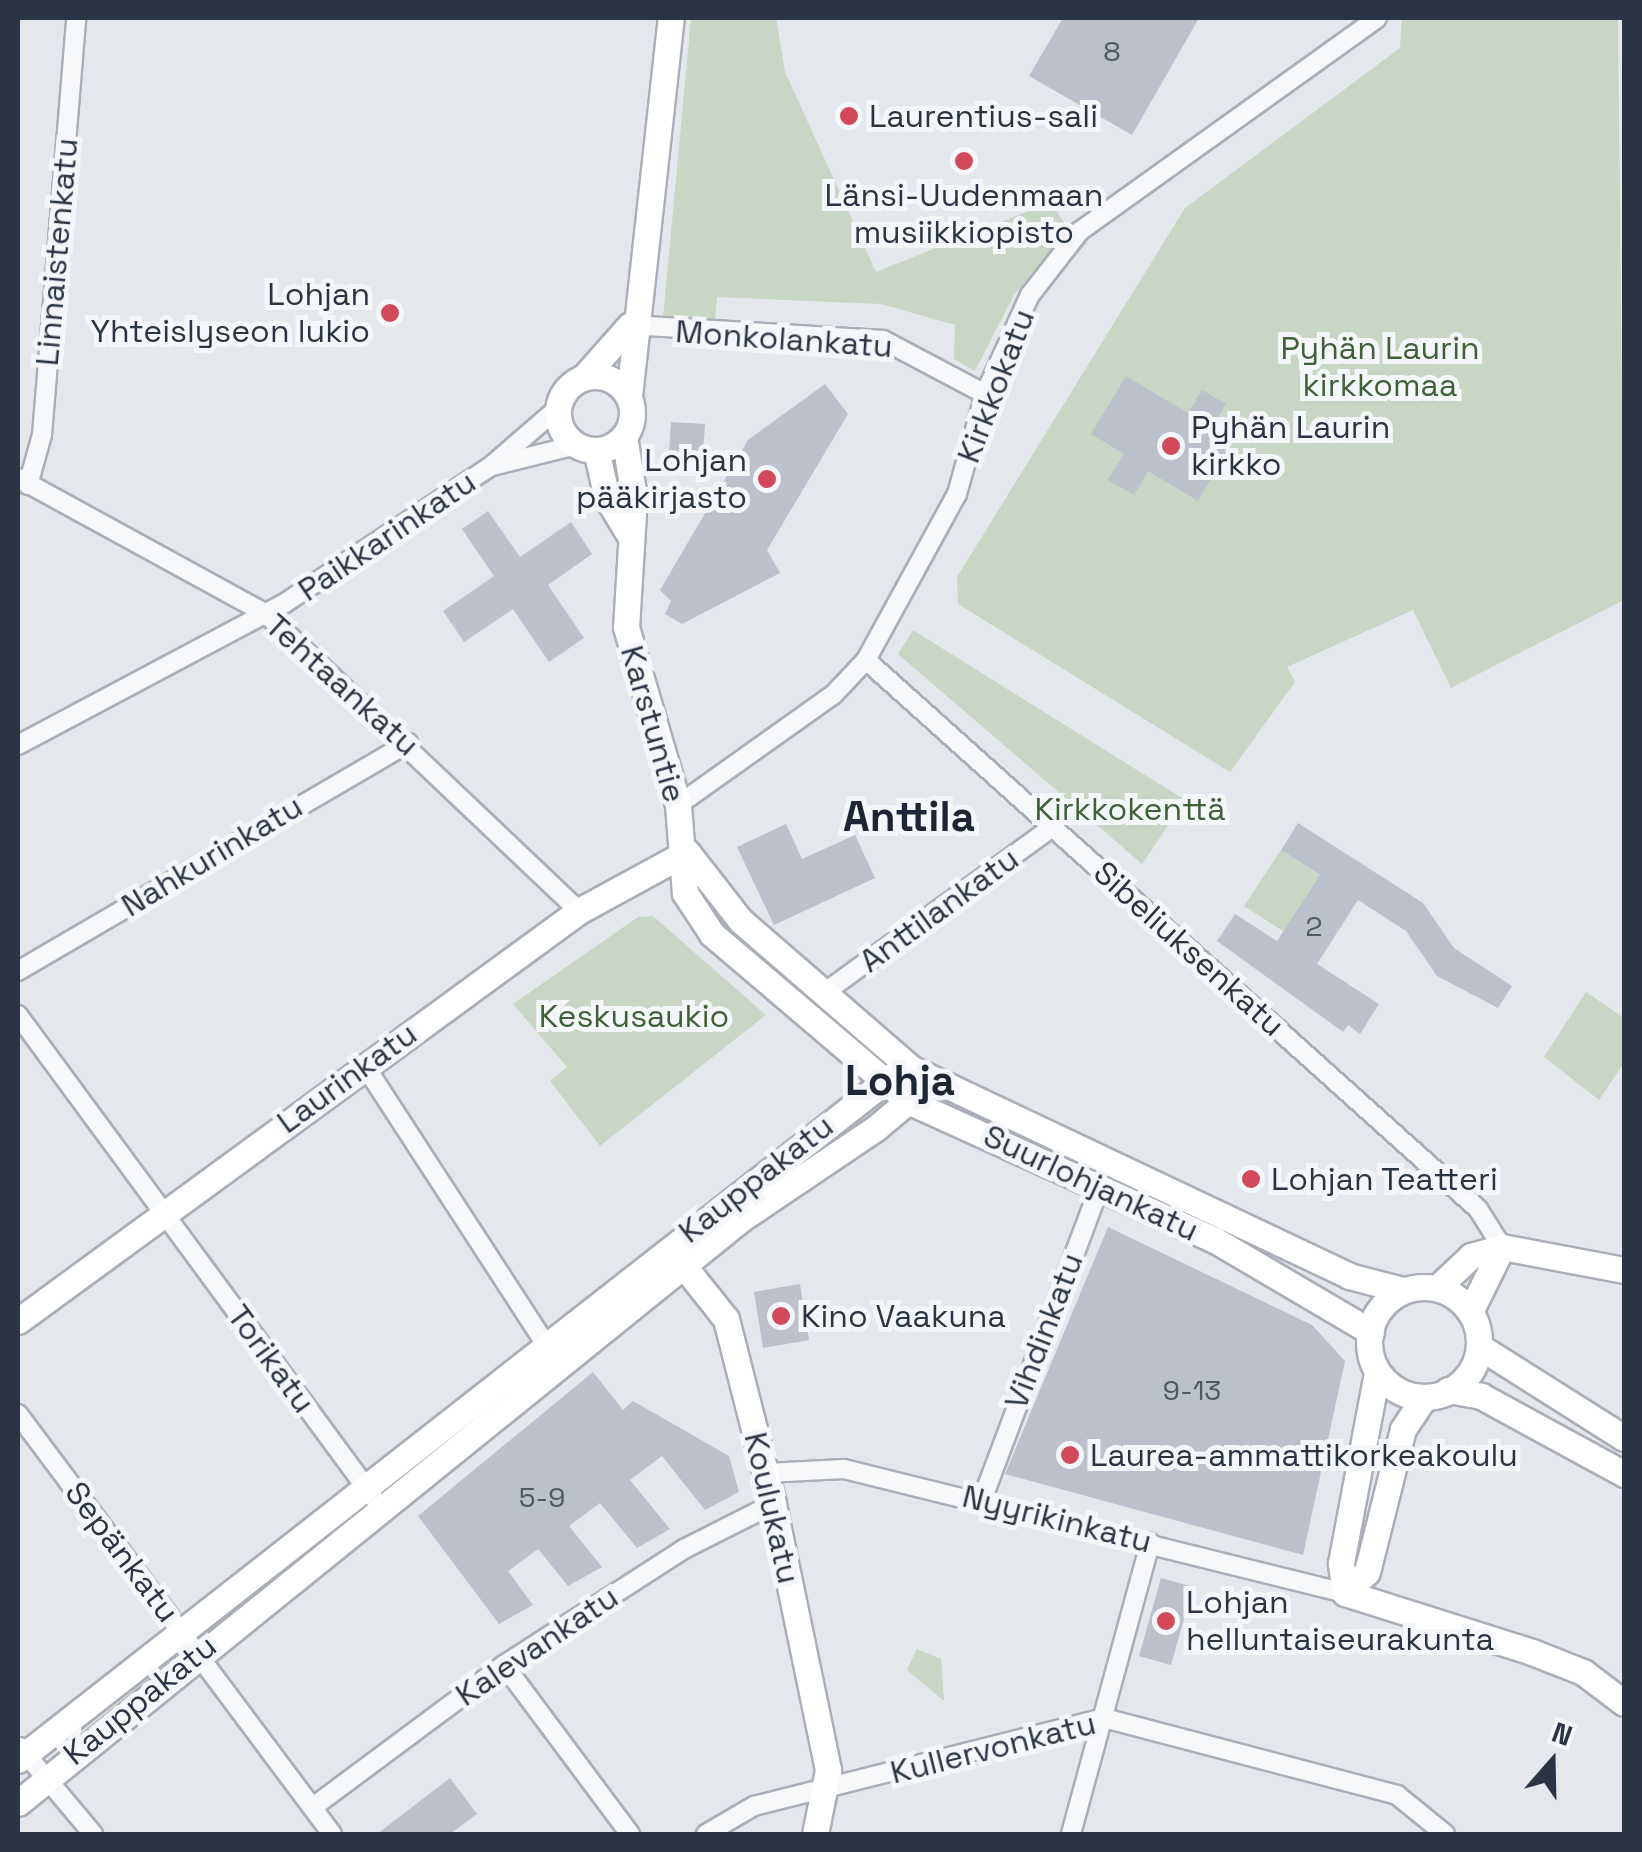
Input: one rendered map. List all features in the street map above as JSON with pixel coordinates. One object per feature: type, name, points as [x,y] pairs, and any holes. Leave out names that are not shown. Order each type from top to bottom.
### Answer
[{"type":"main road","points":[[586,447],[624,436],[630,325],[670,18]]},
{"type":"main road","points":[[630,325],[558,408],[586,447],[607,498],[630,536]]},
{"type":"main road","points":[[584,377],[605,377],[628,396]]},
{"type":"main road","name":"Karstuntie","points":[[624,436],[630,536],[626,628],[678,805],[687,852]]},
{"type":"main road","name":"Laurinkatu","points":[[18,1321],[579,911],[687,852]]},
{"type":"main road","name":"Suurlohjankatu","points":[[687,852],[741,921],[912,1069],[1349,1276],[1399,1289]]},
{"type":"main road","name":"Suurlohjankatu","points":[[687,852],[684,893],[712,934],[908,1101],[1100,1186],[1316,1292],[1371,1332]]},
{"type":"main road","points":[[908,1101],[912,1069]]},
{"type":"main road","name":"Kauppakatu","points":[[20,1752],[670,1248],[878,1079],[912,1069]]},
{"type":"main road","name":"Kauppakatu","points":[[18,1803],[380,1506],[688,1270],[741,1219],[908,1101]]},
{"type":"main road","points":[[1470,1312],[1502,1247]]},
{"type":"main road","points":[[1436,1288],[1471,1256],[1502,1247],[1624,1270]]},
{"type":"main road","name":"Koulukatu","points":[[670,1248],[726,1319],[773,1504],[829,1788]]},
{"type":"main road","points":[[1345,1594],[1341,1563],[1377,1373],[1371,1332],[1399,1289],[1436,1288],[1470,1312],[1480,1347],[1624,1438]]},
{"type":"main road","points":[[1345,1594],[1367,1572],[1403,1429],[1480,1347]]},
{"type":"main road","points":[[1377,1373],[1395,1391],[1491,1401],[1624,1474]]},
{"type":"main road","points":[[1345,1594],[1532,1652],[1583,1672],[1624,1703]]},
{"type":"main road","points":[[816,1834],[829,1788]]},
{"type":"street","name":"Linnaistenkatu","points":[[23,482],[42,435],[76,18]]},
{"type":"street","name":"Kirkkokatu","points":[[866,660],[956,494],[985,394],[1030,295],[1080,231],[1376,18]]},
{"type":"street","name":"Monkolankatu","points":[[630,325],[883,340],[985,394]]},
{"type":"street","name":"Paikkarinkatu","points":[[18,746],[265,614],[492,466],[558,408]]},
{"type":"street","name":"Paikkarinkatu","points":[[492,466],[586,447]]},
{"type":"street","name":"Tehtaankatu","points":[[23,482],[265,614],[408,743],[579,911]]},
{"type":"street","points":[[678,805],[833,695],[866,660]]},
{"type":"street","name":"Sibeliuksenkatu","points":[[866,660],[1478,1209],[1502,1247]]},
{"type":"street","name":"Nahkurinkatu","points":[[18,971],[408,743]]},
{"type":"street","name":"Anttilankatu","points":[[824,992],[1054,826]]},
{"type":"street","points":[[18,1014],[163,1212]]},
{"type":"street","points":[[365,1066],[561,1367]]},
{"type":"street","name":"Vihdinkatu","points":[[982,1500],[1100,1186]]},
{"type":"street","name":"Torikatu","points":[[163,1212],[380,1506]]},
{"type":"street","name":"Sepänkatu","points":[[18,1414],[332,1834]]},
{"type":"street","name":"Nyyrikinkatu","points":[[766,1473],[828,1467],[982,1500],[1345,1594]]},
{"type":"street","name":"Kalevankatu","points":[[313,1806],[504,1665],[773,1504]]},
{"type":"street","points":[[1071,1834],[1150,1542]]},
{"type":"street","points":[[504,1665],[630,1834]]},
{"type":"street","name":"Kullervonkatu","points":[[706,1834],[754,1806],[1104,1718],[1398,1795],[1445,1834]]},
{"type":"street","points":[[20,1752],[47,1776],[94,1834]]},
{"type":"green space","points":[[691,18],[776,18],[785,72],[876,272],[1051,202],[1068,229],[1014,295],[975,371],[954,359],[955,325],[881,304],[717,297],[715,321],[663,318]]},
{"type":"green space","name":"Pyhän Laurin kirkkomaa","points":[[1402,18],[1618,18],[1624,600],[1451,688],[1413,610],[1287,667],[1295,682],[1230,772],[958,604],[957,577],[1185,208],[1400,48]]},
{"type":"green space","name":"Kirkkokenttä","points":[[913,630],[1185,800],[1142,864],[898,654]]},
{"type":"green space","points":[[1281,850],[1325,879],[1283,931],[1244,906]]},
{"type":"green space","name":"Keskusaukio","points":[[653,916],[766,1015],[600,1146],[550,1081],[567,1067],[513,1004],[638,917]]},
{"type":"green space","points":[[1586,992],[1624,1018],[1624,1063],[1599,1100],[1544,1057]]},
{"type":"green space","points":[[917,1649],[941,1659],[944,1701],[907,1670]]},
{"type":"building","points":[[1063,18],[1199,18],[1132,135],[1029,76]]},
{"type":"building","name":"Pyhän Laurin kirkko","points":[[1126,376],[1188,413],[1202,390],[1226,404],[1213,425],[1235,438],[1198,501],[1148,471],[1134,495],[1108,480],[1124,454],[1091,434]]},
{"type":"building","name":"Lohjan pääkirjasto","points":[[825,384],[848,414],[767,550],[780,573],[682,624],[665,614],[671,601],[660,590],[748,440]]},
{"type":"building","points":[[671,422],[705,424],[702,469],[668,467]]},
{"type":"building","points":[[488,511],[520,557],[571,522],[592,554],[548,585],[584,638],[549,662],[513,609],[464,642],[443,611],[494,576],[462,529]]},
{"type":"building","points":[[1298,823],[1423,903],[1454,948],[1512,986],[1498,1008],[1437,976],[1406,931],[1358,900],[1317,964],[1379,1004],[1360,1034],[1348,1025],[1343,1032],[1217,941],[1235,914],[1277,941],[1320,875],[1281,850]]},
{"type":"building","points":[[786,824],[802,859],[855,835],[875,878],[774,925],[737,847]]},
{"type":"building","points":[[1108,1227],[1312,1325],[1345,1361],[1303,1555],[1005,1474]]},
{"type":"building","name":"Kino Vaakuna","points":[[800,1284],[809,1340],[763,1348],[754,1292]]},
{"type":"building","points":[[593,1372],[623,1410],[633,1401],[729,1456],[739,1492],[705,1510],[662,1456],[630,1480],[670,1529],[637,1548],[600,1503],[569,1526],[602,1567],[568,1586],[538,1549],[508,1571],[533,1605],[499,1624],[418,1516]]},
{"type":"building","name":"Lohjan helluntaiseurakunta","points":[[1161,1578],[1193,1587],[1171,1665],[1139,1656]]},
{"type":"building","points":[[450,1778],[477,1814],[450,1834],[377,1834]]},
{"type":"place","name":"Laurentius-sali","points":[[849,116]]},
{"type":"place","name":"Länsi-Uudenmaan musiikkiopisto","points":[[964,161]]},
{"type":"place","name":"Lohjan Yhteislyseon lukio","points":[[390,313]]},
{"type":"place","name":"Pyhän Laurin kirkko","points":[[1171,446]]},
{"type":"place","name":"Lohjan pääkirjasto","points":[[767,479]]},
{"type":"place","name":"Lohjan Teatteri","points":[[1251,1179]]},
{"type":"place","name":"Kino Vaakuna","points":[[781,1316]]},
{"type":"place","name":"Laurea-ammattikorkeakoulu","points":[[1070,1455]]},
{"type":"place","name":"Lohjan helluntaiseurakunta","points":[[1166,1621]]},
{"type":"district","name":"Anttila","points":[[909,817]]},
{"type":"district","name":"Lohja","points":[[900,1081]]}]
